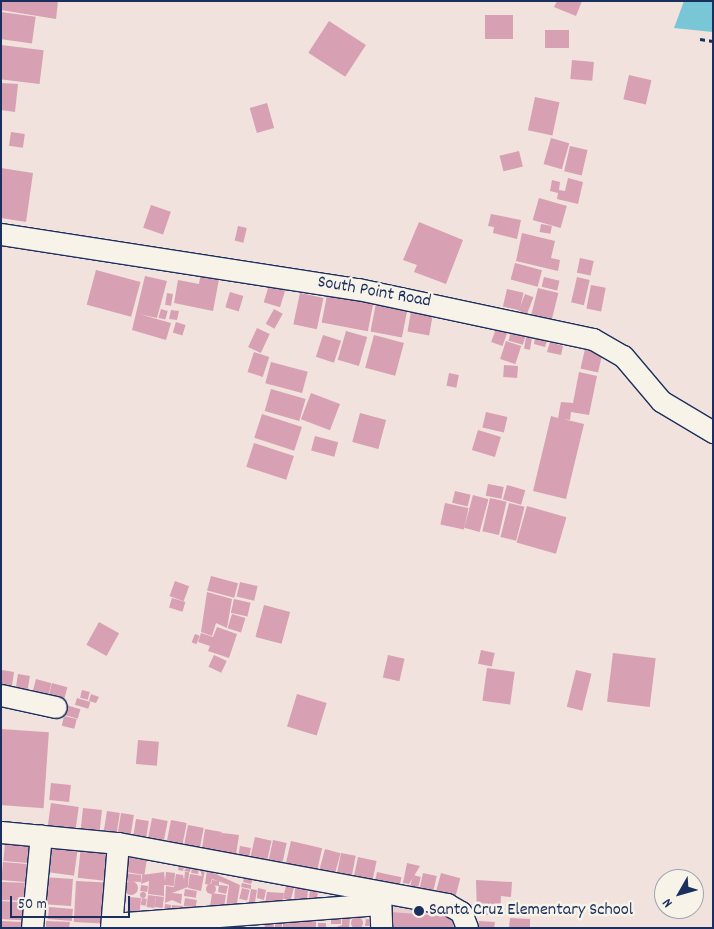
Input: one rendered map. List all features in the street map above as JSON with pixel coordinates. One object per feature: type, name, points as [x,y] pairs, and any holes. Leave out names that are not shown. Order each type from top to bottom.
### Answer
[{"type":"street","name":"South Point Road","points":[[1,234],[311,281],[496,315],[593,339],[623,356],[661,401],[713,432]]},
{"type":"street","points":[[1,695],[56,707]]},
{"type":"street","points":[[1,832],[118,843],[379,899],[447,904],[461,912],[467,928]]},
{"type":"street","points":[[32,928],[41,835]]},
{"type":"street","points":[[118,843],[112,926],[379,899]]},
{"type":"street","points":[[379,899],[381,928]]},
{"type":"path","points":[[700,39],[713,41]]},
{"type":"shaded area","name":"Santa Cruz Elementary School","points":[[385,901],[449,906],[458,928],[386,928]]},
{"type":"water","points":[[684,1],[713,1],[713,32],[674,28]]},
{"type":"building","points":[[2,1],[58,1],[56,19],[1,10]]},
{"type":"building","points":[[557,1],[582,1],[576,16],[554,7]]},
{"type":"building","points":[[1,12],[36,17],[32,44],[1,39]]},
{"type":"building","points":[[485,15],[513,15],[513,39],[485,39]]},
{"type":"building","points":[[329,21],[366,45],[345,77],[308,53]]},
{"type":"building","points":[[545,30],[569,30],[569,48],[545,48]]},
{"type":"building","points":[[1,45],[44,50],[40,84],[1,79]]},
{"type":"building","points":[[572,60],[594,62],[592,81],[570,79]]},
{"type":"building","points":[[629,75],[651,80],[646,105],[623,99]]},
{"type":"building","points":[[1,83],[18,84],[15,112],[1,110]]},
{"type":"building","points":[[535,97],[559,102],[552,135],[528,130]]},
{"type":"building","points":[[267,103],[274,128],[257,133],[250,108]]},
{"type":"building","points":[[11,132],[25,134],[23,148],[9,146]]},
{"type":"building","points":[[551,138],[569,143],[562,169],[544,164]]},
{"type":"building","points":[[570,146],[588,150],[582,175],[564,171]]},
{"type":"building","points":[[519,151],[523,167],[503,171],[500,156]]},
{"type":"building","points":[[1,168],[33,173],[26,222],[1,218]]},
{"type":"building","points":[[568,178],[583,182],[578,204],[557,199],[558,193],[550,191],[552,180],[560,182],[559,190],[565,191]]},
{"type":"building","points":[[539,198],[567,206],[561,228],[533,220]]},
{"type":"building","points":[[151,205],[171,212],[163,235],[143,228]]},
{"type":"building","points":[[491,214],[521,220],[517,239],[493,233],[494,227],[488,226]]},
{"type":"building","points":[[419,222],[463,240],[446,284],[414,272],[417,265],[403,260]]},
{"type":"building","points":[[541,224],[552,226],[550,234],[540,232]]},
{"type":"building","points":[[238,226],[247,228],[243,243],[235,241]]},
{"type":"building","points":[[522,233],[555,241],[551,258],[560,260],[558,271],[516,261]]},
{"type":"building","points":[[580,258],[594,261],[591,276],[577,273]]},
{"type":"building","points":[[515,263],[542,270],[538,287],[511,279]]},
{"type":"building","points":[[96,270],[140,282],[131,317],[87,305]]},
{"type":"building","points":[[201,271],[220,274],[213,311],[174,303],[178,280],[199,284]]},
{"type":"building","points":[[145,276],[167,281],[157,318],[139,314],[171,323],[166,340],[132,330]]},
{"type":"building","points":[[544,277],[560,281],[557,291],[542,287]]},
{"type":"building","points":[[577,277],[590,280],[584,305],[571,302]]},
{"type":"building","points":[[269,285],[285,290],[280,307],[264,302]]},
{"type":"building","points":[[591,285],[606,288],[601,311],[586,309]]},
{"type":"building","points":[[538,288],[558,293],[552,319],[531,314]]},
{"type":"building","points":[[507,289],[524,293],[520,310],[503,307]]},
{"type":"building","points":[[328,290],[374,299],[368,331],[322,322]]},
{"type":"building","points":[[230,292],[243,296],[239,311],[225,307]]},
{"type":"building","points":[[167,293],[173,294],[171,306],[165,305]]},
{"type":"building","points":[[300,293],[323,298],[317,329],[293,324]]},
{"type":"building","points":[[525,294],[533,297],[527,314],[519,311]]},
{"type":"building","points":[[377,298],[408,304],[402,337],[371,331]]},
{"type":"building","points":[[412,306],[434,310],[429,335],[407,332]]},
{"type":"building","points":[[161,309],[168,311],[165,320],[159,318]]},
{"type":"building","points":[[274,309],[283,314],[275,329],[266,324]]},
{"type":"building","points":[[171,310],[179,311],[177,320],[169,319]]},
{"type":"building","points":[[176,322],[186,325],[182,335],[173,333]]},
{"type":"building","points":[[497,326],[508,330],[502,346],[491,342]]},
{"type":"building","points":[[257,328],[270,334],[261,353],[248,347]]},
{"type":"building","points":[[346,331],[367,337],[359,366],[338,360]]},
{"type":"building","points":[[511,332],[525,336],[523,345],[509,341]]},
{"type":"building","points":[[323,335],[341,341],[334,363],[316,357]]},
{"type":"building","points":[[374,335],[404,343],[395,376],[365,368]]},
{"type":"building","points":[[535,336],[547,340],[545,347],[534,344]]},
{"type":"building","points":[[526,337],[532,338],[530,350],[524,349]]},
{"type":"building","points":[[506,341],[521,346],[515,364],[500,359]]},
{"type":"building","points":[[550,342],[563,346],[561,355],[547,352]]},
{"type":"building","points":[[585,349],[603,353],[598,373],[581,368]]},
{"type":"building","points":[[254,352],[269,357],[263,377],[248,372]]},
{"type":"building","points":[[271,362],[308,372],[302,393],[265,383]]},
{"type":"building","points":[[504,365],[518,366],[517,378],[503,377]]},
{"type":"building","points":[[579,372],[597,376],[589,415],[571,412],[570,420],[563,419],[584,424],[566,499],[533,491],[551,416],[558,418],[561,402],[573,403]]},
{"type":"building","points":[[449,373],[459,375],[456,388],[447,386]]},
{"type":"building","points":[[271,389],[306,399],[299,421],[265,411]]},
{"type":"building","points":[[311,393],[340,404],[330,430],[301,419]]},
{"type":"building","points":[[486,412],[507,417],[504,433],[482,428]]},
{"type":"building","points":[[360,413],[386,420],[378,449],[352,442]]},
{"type":"building","points":[[262,414],[302,427],[294,451],[254,438]]},
{"type":"building","points":[[478,430],[501,437],[495,457],[472,450]]},
{"type":"building","points":[[315,436],[338,442],[334,457],[311,450]]},
{"type":"building","points":[[254,443],[294,456],[286,480],[246,467]]},
{"type":"building","points":[[488,484],[504,487],[501,499],[486,496]]},
{"type":"building","points":[[507,485],[525,490],[521,505],[503,499]]},
{"type":"building","points":[[455,491],[471,495],[468,507],[452,503]]},
{"type":"building","points":[[473,495],[488,499],[480,532],[464,528]]},
{"type":"building","points":[[490,498],[507,502],[499,535],[482,531]]},
{"type":"building","points":[[445,503],[468,508],[464,530],[440,525]]},
{"type":"building","points":[[509,503],[525,507],[516,541],[501,537]]},
{"type":"building","points":[[527,506],[566,517],[556,554],[517,543]]},
{"type":"building","points":[[211,576],[238,583],[234,598],[207,590]]},
{"type":"building","points":[[175,581],[189,586],[184,601],[170,596]]},
{"type":"building","points":[[240,582],[258,586],[254,601],[237,597]]},
{"type":"building","points":[[207,592],[232,599],[227,628],[216,623],[212,636],[201,632]]},
{"type":"building","points":[[172,598],[185,602],[182,612],[169,608]]},
{"type":"building","points":[[234,599],[251,603],[247,616],[231,613]]},
{"type":"building","points":[[264,605],[290,612],[282,644],[255,637]]},
{"type":"building","points":[[232,614],[245,618],[241,632],[228,628]]},
{"type":"building","points":[[99,622],[119,633],[107,656],[86,645]]},
{"type":"building","points":[[217,627],[237,634],[229,658],[208,651],[210,646],[198,642],[201,633],[213,637]]},
{"type":"building","points":[[195,634],[200,636],[196,644],[192,642]]},
{"type":"building","points":[[481,650],[495,653],[492,667],[478,664]]},
{"type":"building","points":[[613,653],[656,658],[650,707],[607,702]]},
{"type":"building","points":[[214,655],[227,661],[221,673],[209,667]]},
{"type":"building","points":[[388,655],[405,659],[399,681],[383,677]]},
{"type":"building","points":[[487,668],[515,672],[510,705],[482,701]]},
{"type":"building","points":[[2,670],[14,672],[11,692],[1,690]]},
{"type":"building","points":[[576,670],[592,674],[582,711],[567,707]]},
{"type":"building","points":[[18,674],[30,676],[27,696],[15,694]]},
{"type":"building","points":[[36,679],[51,683],[47,700],[32,695]]},
{"type":"building","points":[[52,683],[67,687],[63,703],[48,698]]},
{"type":"building","points":[[82,690],[90,692],[88,700],[80,698]]},
{"type":"building","points":[[91,694],[99,697],[96,703],[89,701]]},
{"type":"building","points":[[297,694],[327,703],[317,736],[287,727]]},
{"type":"building","points":[[77,698],[90,702],[88,709],[75,705]]},
{"type":"building","points":[[66,705],[80,709],[78,719],[63,715]]},
{"type":"building","points":[[64,716],[77,719],[74,729],[62,726]]},
{"type":"building","points":[[1,729],[49,732],[44,808],[1,805]]},
{"type":"building","points":[[138,740],[159,742],[157,766],[136,764]]},
{"type":"building","points":[[51,783],[71,785],[69,802],[49,800]]},
{"type":"building","points":[[51,803],[79,807],[75,832],[48,828]]},
{"type":"building","points":[[83,808],[102,810],[99,834],[80,832]]},
{"type":"building","points":[[107,811],[120,813],[116,835],[104,833]]},
{"type":"building","points":[[121,813],[134,815],[130,837],[118,835]]},
{"type":"building","points":[[152,818],[168,821],[163,847],[147,844]]},
{"type":"building","points":[[136,819],[149,821],[145,843],[133,841]]},
{"type":"building","points":[[171,820],[187,823],[182,849],[166,846]]},
{"type":"building","points":[[188,825],[204,828],[199,854],[183,851]]},
{"type":"building","points":[[205,829],[222,832],[220,840],[222,833],[239,835],[235,861],[201,855]]},
{"type":"building","points":[[255,837],[272,841],[266,864],[250,860]]},
{"type":"building","points":[[273,840],[287,843],[281,867],[268,864]]},
{"type":"building","points":[[291,841],[322,848],[316,876],[284,869]]},
{"type":"building","points":[[5,843],[29,845],[27,863],[3,861]]},
{"type":"building","points":[[49,845],[78,849],[74,876],[45,872]]},
{"type":"building","points":[[81,846],[108,849],[105,881],[78,878]]},
{"type":"building","points":[[240,846],[251,848],[249,861],[238,859]]},
{"type":"building","points":[[325,849],[340,853],[333,880],[318,876]]},
{"type":"building","points":[[341,853],[356,856],[350,883],[336,880]]},
{"type":"building","points":[[127,857],[147,860],[144,875],[125,872]]},
{"type":"building","points":[[358,857],[377,861],[372,884],[353,880]]},
{"type":"building","points":[[3,862],[27,864],[25,882],[1,880]]},
{"type":"building","points":[[407,863],[420,866],[409,884],[403,883]]},
{"type":"building","points":[[180,865],[191,866],[190,872],[184,871],[187,867]]},
{"type":"building","points":[[179,866],[184,866],[183,871],[178,870]]},
{"type":"building","points":[[192,867],[199,868],[198,874],[191,873]]},
{"type":"building","points":[[200,869],[205,870],[201,891],[188,888],[190,874],[202,876]]},
{"type":"building","points":[[207,870],[240,885],[236,909],[226,907],[229,885],[212,879],[210,885],[205,884]]},
{"type":"building","points":[[164,872],[165,881],[166,872],[175,873],[174,886],[164,885],[164,896],[148,894],[149,881],[141,884],[142,875]]},
{"type":"building","points":[[185,872],[189,872],[188,887],[172,893],[182,894],[181,904],[172,900],[165,903],[166,886],[174,887],[176,874],[183,875],[184,880]]},
{"type":"building","points":[[377,872],[401,877],[399,890],[374,885]]},
{"type":"building","points":[[123,873],[141,875],[141,882],[122,881]]},
{"type":"building","points":[[423,873],[437,876],[433,894],[419,891]]},
{"type":"building","points":[[441,873],[460,878],[454,901],[435,896]]},
{"type":"building","points":[[413,875],[421,877],[417,892],[409,891]]},
{"type":"building","points":[[245,876],[253,879],[251,884],[243,882]]},
{"type":"building","points":[[43,877],[73,879],[71,906],[41,904]]},
{"type":"building","points":[[212,880],[219,881],[219,886],[211,885]]},
{"type":"building","points":[[476,880],[512,882],[511,897],[501,896],[500,916],[477,914]]},
{"type":"building","points":[[76,881],[110,883],[108,924],[74,922]]},
{"type":"building","points":[[128,881],[134,881],[138,888],[134,895],[128,895],[124,891],[124,885]]},
{"type":"building","points":[[1,882],[25,883],[24,901],[1,900]]},
{"type":"building","points":[[242,883],[251,885],[251,889],[241,887]]},
{"type":"building","points":[[209,884],[213,884],[216,889],[215,893],[209,894],[206,891],[206,887]]},
{"type":"building","points":[[141,885],[148,886],[147,892],[140,891]]},
{"type":"building","points":[[219,885],[228,886],[226,894],[218,892]]},
{"type":"building","points":[[286,886],[294,888],[291,901],[283,899]]},
{"type":"building","points":[[242,888],[250,890],[247,901],[239,899]]},
{"type":"building","points":[[258,888],[266,890],[264,900],[257,898]]},
{"type":"building","points":[[295,888],[308,889],[307,902],[294,901]]},
{"type":"building","points":[[185,889],[197,891],[196,898],[184,896]]},
{"type":"building","points":[[251,889],[257,890],[254,910],[248,909]]},
{"type":"building","points":[[310,890],[318,891],[316,903],[309,902]]},
{"type":"building","points":[[143,892],[146,895],[143,898],[140,895]]},
{"type":"building","points":[[267,892],[284,893],[281,907],[265,904]]},
{"type":"building","points":[[212,893],[226,895],[224,910],[210,908]]},
{"type":"building","points":[[148,895],[156,896],[154,908],[147,907]]},
{"type":"building","points":[[156,896],[164,897],[163,908],[155,907]]},
{"type":"building","points":[[129,897],[141,898],[139,915],[128,914]]},
{"type":"building","points":[[142,898],[147,899],[146,906],[141,905]]},
{"type":"building","points":[[185,898],[197,900],[196,908],[184,906]]},
{"type":"building","points":[[1,901],[23,902],[22,920],[1,919]]},
{"type":"building","points":[[165,904],[171,905],[170,911],[164,911]]},
{"type":"building","points":[[172,905],[183,906],[182,913],[171,912]]},
{"type":"building","points":[[49,907],[73,909],[72,921],[48,919]]},
{"type":"building","points":[[391,912],[454,917],[453,928],[390,928]]},
{"type":"building","points":[[331,915],[341,915],[341,924],[331,924]]},
{"type":"building","points":[[357,917],[363,923],[357,929],[351,923]]},
{"type":"building","points":[[342,918],[350,918],[349,928],[334,928],[342,925]]},
{"type":"building","points":[[510,918],[530,919],[530,928],[509,928]]},
{"type":"building","points":[[366,919],[373,920],[373,926],[365,926]]},
{"type":"building","points":[[273,920],[274,928],[265,928],[264,921]]},
{"type":"building","points":[[1,921],[21,922],[21,928],[1,928]]},
{"type":"building","points":[[46,921],[70,922],[69,928],[46,928]]},
{"type":"building","points":[[275,921],[282,921],[282,928],[275,928]]},
{"type":"building","points":[[316,921],[316,928],[283,928],[283,922]]},
{"type":"building","points":[[479,921],[495,922],[494,928],[478,928]]},
{"type":"building","points":[[318,923],[326,923],[326,928],[318,928]]},
{"type":"place","name":"Santa Cruz Elementary School","points":[[419,911]]}]
